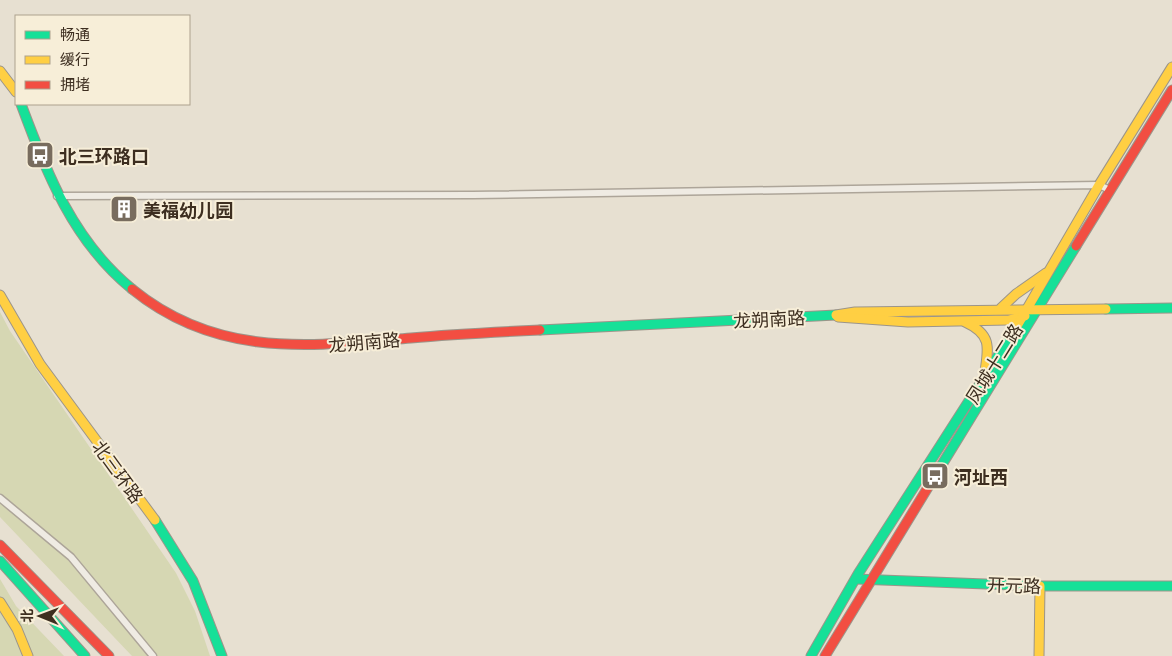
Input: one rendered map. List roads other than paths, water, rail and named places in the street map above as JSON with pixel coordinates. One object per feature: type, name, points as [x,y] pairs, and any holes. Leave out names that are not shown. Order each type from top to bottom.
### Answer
[{"type":"main road","name":"凤城十二路","points":[[811,656],[856,578],[1029,308],[1099,185],[1172,67]]},
{"type":"main road","points":[[0,71],[15,91]]},
{"type":"main road","name":"凤城十二路","points":[[825,656],[871,578],[1039,309],[1172,90]]},
{"type":"main road","name":"龙朔南路","points":[[21,105],[57,196],[66,213],[102,262],[139,295],[197,328],[243,342],[305,346],[393,338],[828,316],[855,312],[1001,308],[1172,308]]},
{"type":"main road","points":[[1001,308],[1016,294],[1049,272]]},
{"type":"main road","name":"北三环路","points":[[0,295],[41,363],[152,516],[181,560],[199,596],[222,655]]},
{"type":"main road","name":"龙朔南路","points":[[828,316],[862,321],[1021,318],[1039,309]]},
{"type":"main road","points":[[960,320],[979,328],[986,339],[989,348],[984,377]]},
{"type":"main road","points":[[0,545],[109,656]]},
{"type":"main road","points":[[0,561],[85,656]]},
{"type":"main road","name":"开元路","points":[[856,578],[1040,586],[1172,586]]},
{"type":"main road","points":[[1039,656],[1040,586]]},
{"type":"main road","points":[[0,602],[17,629],[28,656]]},
{"type":"street","points":[[57,196],[464,195],[1099,185],[1110,190]]},
{"type":"street","points":[[0,498],[71,557],[153,656]]},
{"type":"place","name":"北三环路口","points":[[40,155]]},
{"type":"place","name":"美福幼儿园","points":[[124,209]]},
{"type":"place","name":"河址西","points":[[935,476]]}]
